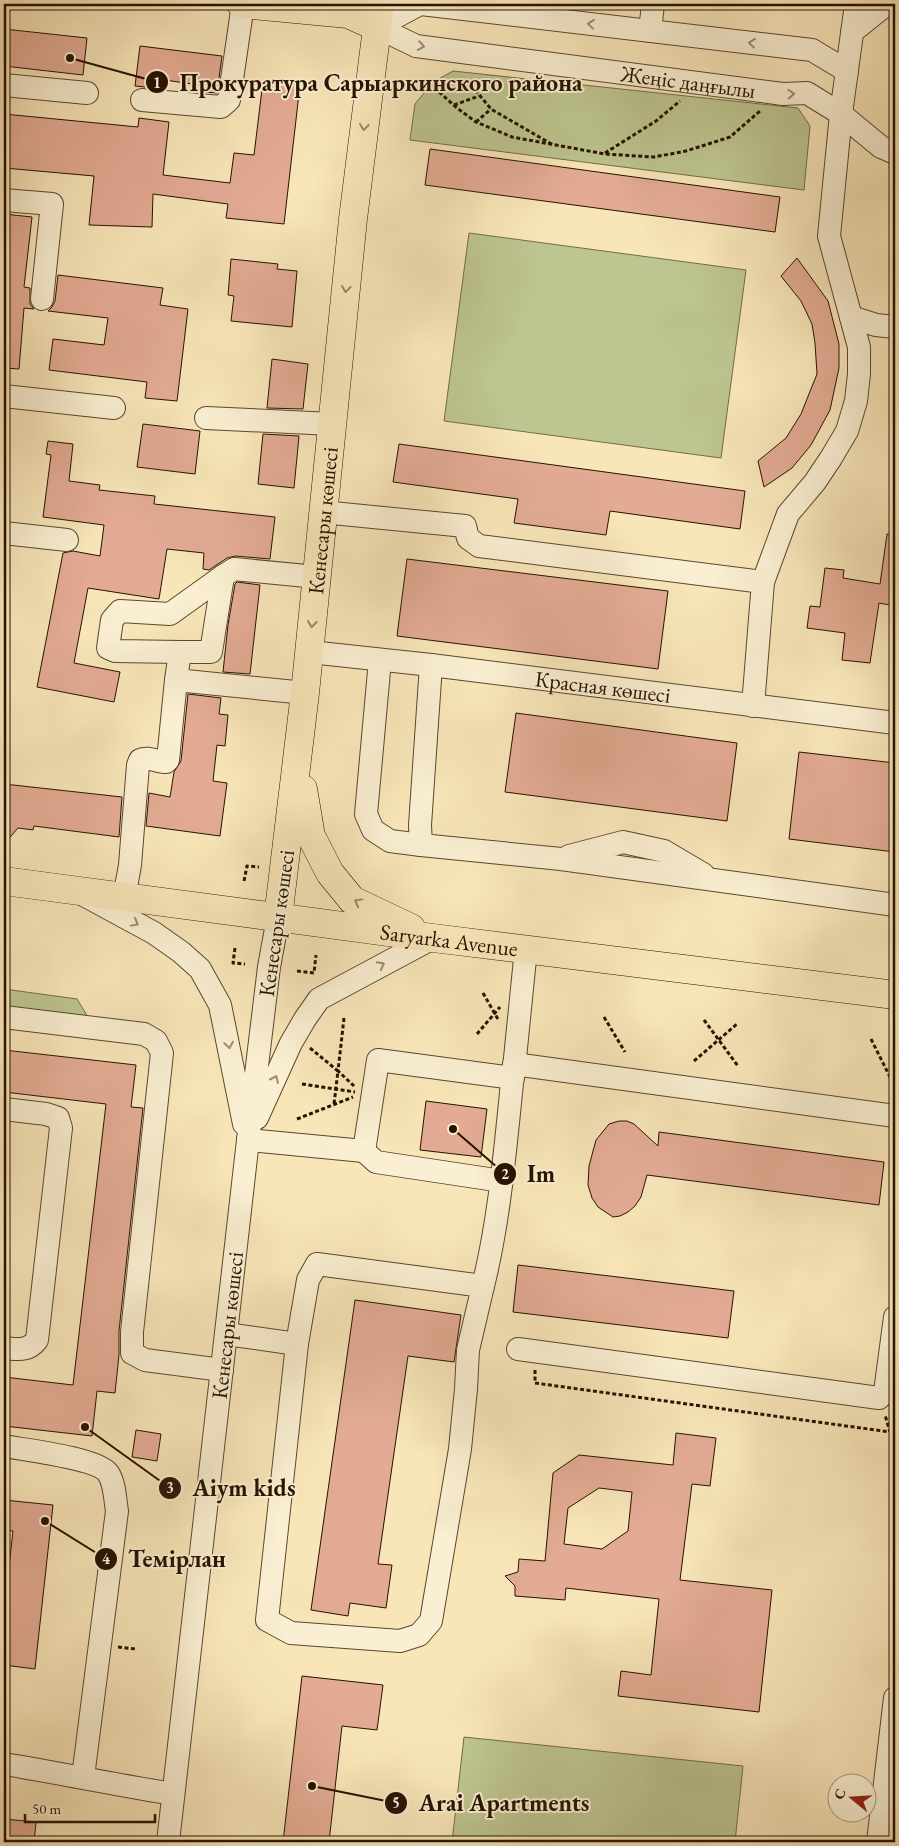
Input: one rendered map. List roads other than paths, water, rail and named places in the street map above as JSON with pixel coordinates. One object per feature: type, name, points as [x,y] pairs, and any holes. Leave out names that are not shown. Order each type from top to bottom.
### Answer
[{"type":"main road","name":"Жеңіс даңғылы","points":[[242,4],[282,5],[348,14],[378,15]]},
{"type":"main road","name":"Кенесары көшесі","points":[[278,918],[310,652],[322,512],[353,220],[378,15]]},
{"type":"main road","points":[[298,753],[304,802],[311,836],[330,873],[352,900],[433,938]]},
{"type":"main road","name":"Saryarka Avenue","points":[[4,881],[433,938],[895,995]]},
{"type":"street","points":[[142,100],[221,107],[229,100],[242,4]]},
{"type":"street","name":"Жеңіс даңғылы","points":[[378,15],[420,4],[812,50],[848,71]]},
{"type":"street","points":[[650,31],[653,4]]},
{"type":"street","points":[[753,706],[763,582],[788,514],[815,482],[831,458],[847,431],[856,401],[859,347],[829,236],[841,114],[856,4]]},
{"type":"street","points":[[852,32],[887,4]]},
{"type":"street","name":"Жеңіс даңғылы","points":[[378,15],[416,46],[783,94],[807,93],[841,114],[881,147],[895,153]]},
{"type":"street","points":[[4,85],[86,93]]},
{"type":"street","points":[[4,200],[52,204],[42,299]]},
{"type":"street","points":[[851,316],[876,325],[895,327]]},
{"type":"street","points":[[4,396],[114,408]]},
{"type":"street","points":[[206,418],[332,424]]},
{"type":"street","points":[[322,512],[465,526],[468,538],[479,546],[763,582]]},
{"type":"street","points":[[4,534],[67,540]]},
{"type":"street","points":[[223,576],[211,652],[116,651],[108,648],[112,620],[120,611],[170,614],[223,576],[234,569],[317,577]]},
{"type":"street","points":[[124,898],[130,865],[138,765],[140,760],[146,758],[163,762],[168,760],[180,652]]},
{"type":"street","name":"Красная көшесі","points":[[310,652],[431,665],[895,723]]},
{"type":"street","points":[[380,660],[366,814],[373,830],[390,841],[561,859],[895,905]]},
{"type":"street","points":[[421,845],[420,825],[431,665]]},
{"type":"street","points":[[176,680],[305,693]]},
{"type":"street","points":[[76,891],[154,933],[181,952],[200,970],[220,1005],[248,1140]]},
{"type":"street","name":"Кенесары көшесі","points":[[168,1842],[248,1140],[269,967],[278,918]]},
{"type":"street","points":[[248,1140],[291,1043],[319,999],[433,938]]},
{"type":"street","points":[[484,1286],[317,1264],[308,1280],[297,1344],[267,1620],[291,1633],[400,1640],[419,1635],[431,1621],[460,1449],[468,1350],[484,1286],[490,1257],[502,1181],[526,949]]},
{"type":"street","points":[[4,1017],[144,1034],[156,1041],[162,1052],[132,1332],[132,1353],[145,1360],[222,1370]]},
{"type":"street","points":[[364,1151],[378,1060],[513,1078],[514,1064]]},
{"type":"street","points":[[514,1064],[895,1116]]},
{"type":"street","points":[[4,1109],[46,1114],[58,1118],[61,1128],[37,1340],[32,1346],[22,1350],[4,1348]]},
{"type":"street","points":[[248,1140],[364,1151],[376,1162],[502,1181]]},
{"type":"street","points":[[528,1351],[879,1398],[885,1392],[895,1320]]},
{"type":"street","points":[[226,1334],[297,1344]]},
{"type":"street","points":[[4,1446],[77,1459],[98,1466],[108,1474],[113,1487],[117,1511],[84,1777]]},
{"type":"street","points":[[878,1842],[893,1737],[895,1698]]},
{"type":"street","points":[[4,1764],[173,1794]]},
{"type":"place","name":"Прокуратура Сарыаркинского района","points":[[70,58]]},
{"type":"place","name":"Im","points":[[453,1129]]},
{"type":"place","name":"Aiym kids","points":[[85,1427]]},
{"type":"place","name":"Темірлан","points":[[45,1521]]},
{"type":"place","name":"Arai Apartments","points":[[312,1786]]}]
